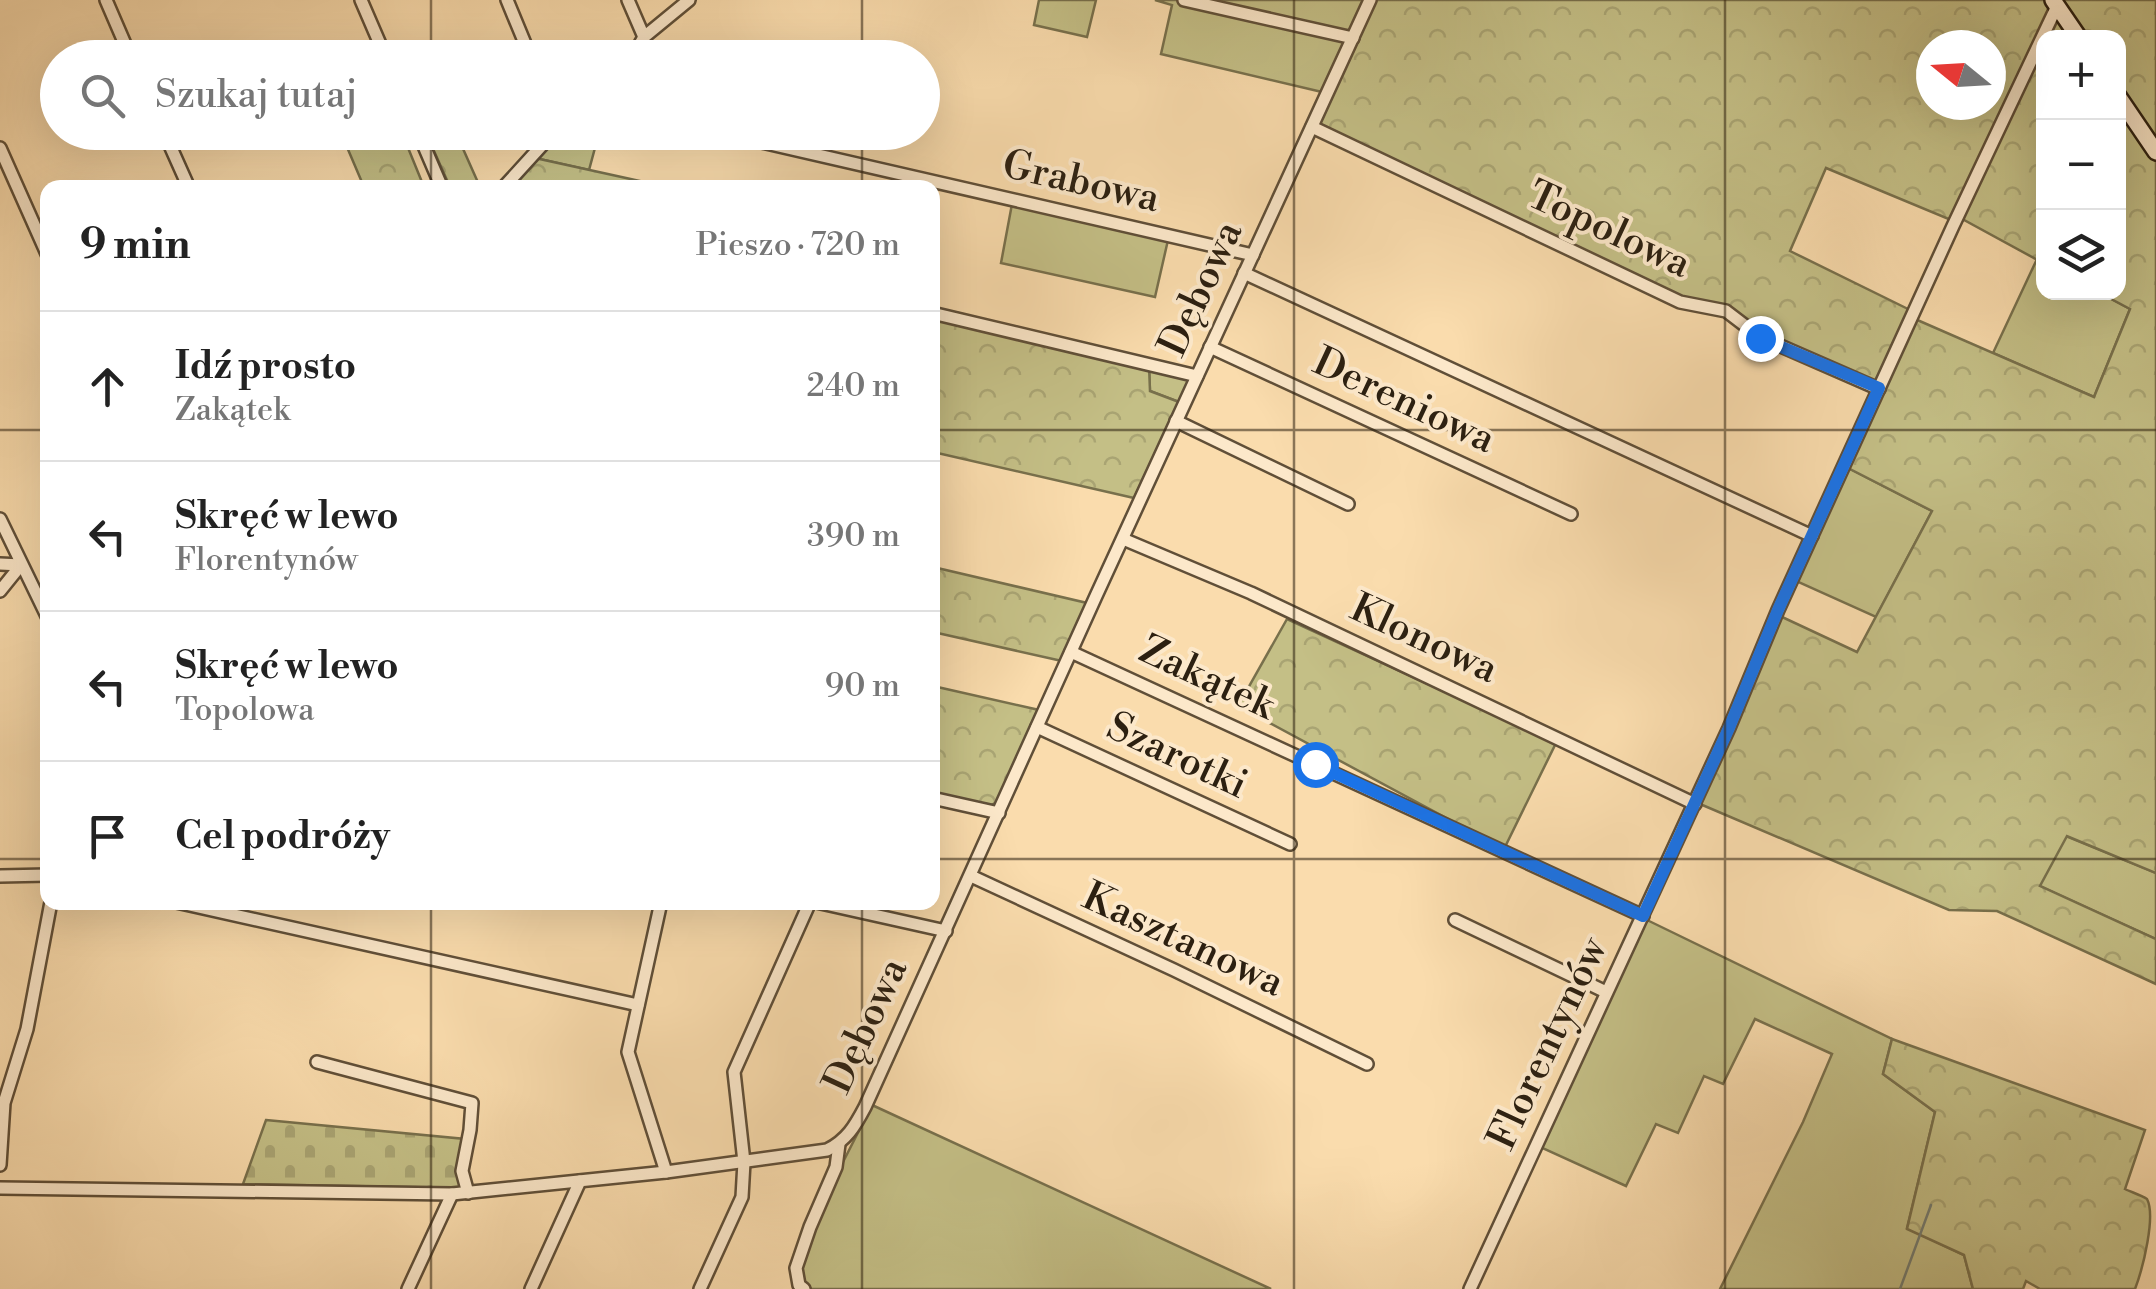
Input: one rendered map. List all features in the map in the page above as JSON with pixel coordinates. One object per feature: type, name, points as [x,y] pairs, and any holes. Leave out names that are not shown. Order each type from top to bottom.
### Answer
[{"type":"main road","points":[[2055,3],[2073,30]]},
{"type":"main road","points":[[2126,108],[2156,152]]},
{"type":"street","points":[[106,0],[123,40]]},
{"type":"street","points":[[362,0],[379,40]]},
{"type":"street","points":[[507,0],[524,40]]},
{"type":"street","points":[[628,0],[644,37]]},
{"type":"street","points":[[642,40],[689,0]]},
{"type":"street","points":[[1184,0],[1354,38]]},
{"type":"street","name":"Dębowa","points":[[0,1188],[452,1194],[744,1162],[827,1150],[839,1144],[852,1131],[865,1107],[1370,0]]},
{"type":"street","name":"Florentynów","points":[[1470,1289],[1694,804],[2055,3]]},
{"type":"street","name":"Topolowa","points":[[1312,127],[1680,302],[1726,311],[1760,338],[1879,388]]},
{"type":"street","points":[[0,148],[40,238]]},
{"type":"street","points":[[172,150],[185,180]]},
{"type":"street","points":[[426,150],[439,180]]},
{"type":"street","points":[[510,180],[538,150]]},
{"type":"street","name":"Grabowa","points":[[797,150],[928,180]]},
{"type":"street","name":"Grabowa","points":[[940,183],[1253,254]]},
{"type":"street","points":[[1244,273],[1812,536]]},
{"type":"street","points":[[940,314],[1196,376]]},
{"type":"street","name":"Dereniowa","points":[[1210,347],[1571,514]]},
{"type":"street","points":[[1176,421],[1348,504]]},
{"type":"street","points":[[0,519],[40,602]]},
{"type":"street","name":"Klonowa","points":[[1123,538],[1251,593],[1694,804]]},
{"type":"street","points":[[0,564],[21,565]]},
{"type":"street","points":[[0,591],[21,565]]},
{"type":"street","name":"Zakątek","points":[[1071,652],[1643,916]]},
{"type":"street","name":"Szarotki","points":[[1038,728],[1290,844]]},
{"type":"street","points":[[940,800],[999,813]]},
{"type":"street","points":[[0,876],[40,875]]},
{"type":"street","name":"Kasztanowa","points":[[970,876],[1367,1064]]},
{"type":"street","points":[[0,1165],[4,1103],[27,1029],[50,910]]},
{"type":"street","points":[[212,910],[638,1005]]},
{"type":"street","points":[[658,910],[628,1052],[666,1172]]},
{"type":"street","points":[[700,1289],[742,1197],[744,1162],[734,1072],[809,910]]},
{"type":"street","points":[[851,910],[946,930]]},
{"type":"street","points":[[1456,920],[1606,992]]},
{"type":"street","points":[[316,1062],[472,1103],[462,1171],[468,1193]]},
{"type":"street","points":[[804,1289],[799,1286],[796,1268],[836,1167],[839,1144]]},
{"type":"street","points":[[531,1289],[580,1181]]},
{"type":"street","points":[[408,1289],[452,1194]]},
{"type":"green space","points":[[1039,0],[1096,0],[1087,37],[1034,25]]},
{"type":"green space","points":[[1155,0],[1364,0],[1322,92],[1161,54],[1172,5]]},
{"type":"green space","points":[[1376,0],[2156,0],[2156,873],[2067,836],[2040,886],[2156,939],[2156,984],[1997,911],[1949,910],[1700,804],[1780,616],[1857,652],[1932,511],[1848,468],[1915,319],[2094,397],[2130,309],[2113,300],[2126,300],[2126,30],[2036,30],[2036,259],[1964,220],[1951,220],[1826,168],[1790,251],[1910,310],[1876,383],[1762,334],[1726,308],[1681,297],[1316,128]]},
{"type":"green space","points":[[348,150],[409,150],[421,180],[361,180]]},
{"type":"green space","points":[[434,150],[464,150],[477,180],[447,180]]},
{"type":"green space","points":[[543,150],[594,150],[589,170],[535,158]]},
{"type":"green space","points":[[535,158],[635,180],[514,180]]},
{"type":"green space","points":[[1012,204],[1168,240],[1155,297],[1001,263]]},
{"type":"green space","points":[[2036,261],[2036,300],[2113,300],[2130,309],[2094,397],[1993,353]]},
{"type":"green space","points":[[940,318],[1149,366],[1150,391],[1179,402],[1134,498],[940,454]]},
{"type":"green space","points":[[1149,366],[1188,376],[1179,402],[1150,391]]},
{"type":"green space","points":[[1848,468],[1932,511],[1876,617],[1796,581]]},
{"type":"green space","points":[[940,569],[1087,603],[1062,661],[940,634]]},
{"type":"green space","points":[[1287,619],[1556,743],[1504,849],[1238,706]]},
{"type":"green space","points":[[940,688],[1039,710],[997,802],[991,805],[940,794]]},
{"type":"green space","points":[[2066,836],[2156,873],[2156,939],[2039,886]]},
{"type":"green space","points":[[1647,920],[1892,1039],[1883,1074],[1935,1112],[1907,1228],[1964,1255],[1973,1289],[1720,1289],[1803,1122],[1832,1054],[1755,1019],[1723,1084],[1704,1076],[1678,1133],[1656,1124],[1626,1186],[1540,1147]]},
{"type":"green space","points":[[1892,1039],[2145,1130],[2125,1189],[2147,1199],[2150,1217],[2135,1289],[2040,1289],[2026,1281],[2023,1289],[1973,1289],[1964,1255],[1907,1229],[1935,1112],[1883,1074]]},
{"type":"green space","points":[[872,1105],[1271,1289],[811,1289],[800,1278],[803,1254]]},
{"type":"green space","points":[[266,1120],[465,1139],[463,1188],[243,1184]]},
{"type":"waterway","points":[[1900,1289],[1931,1205]]},
{"type":"route","points":[[1315,764],[1643,916],[1879,388],[1760,338]]}]
